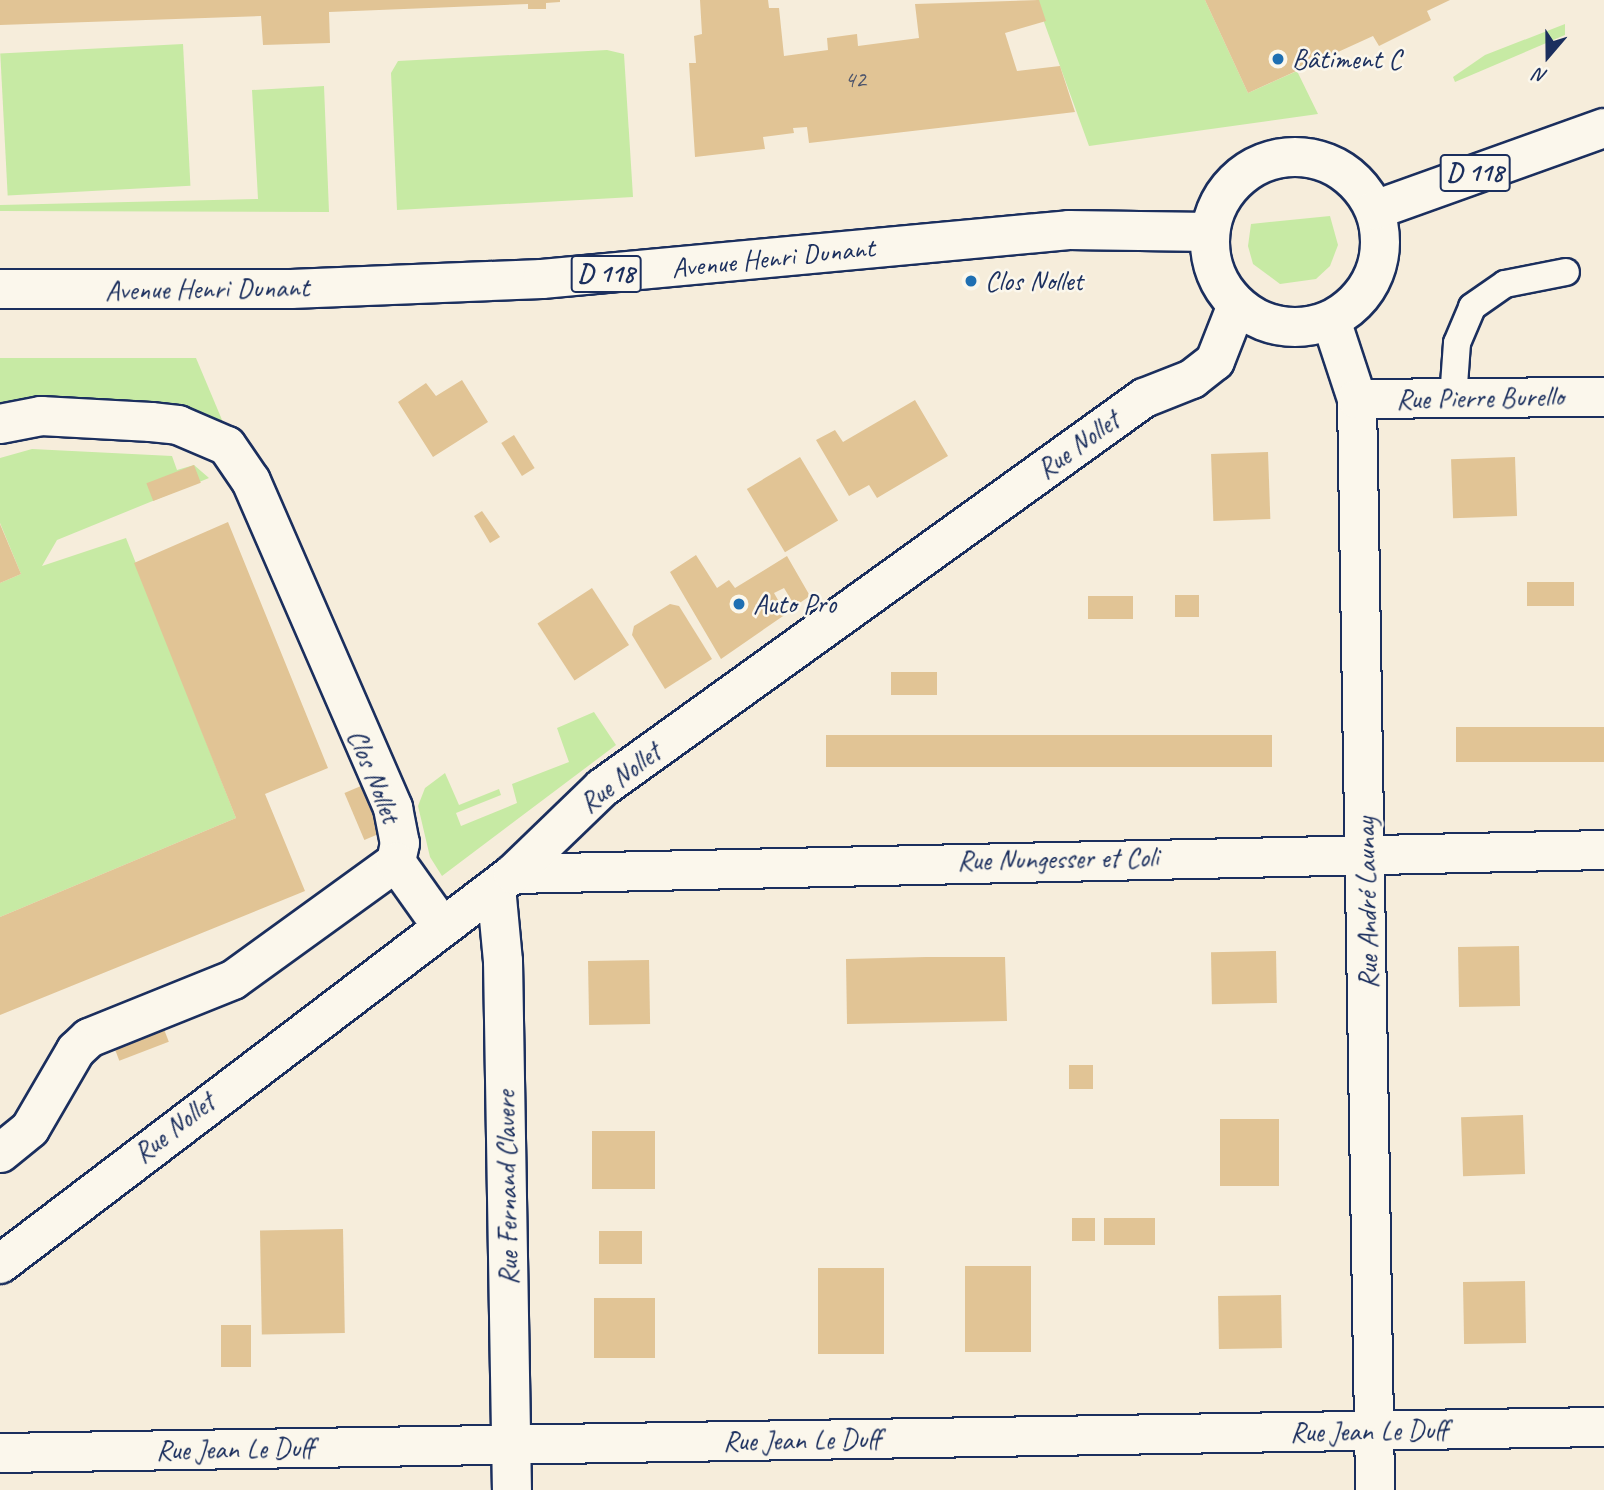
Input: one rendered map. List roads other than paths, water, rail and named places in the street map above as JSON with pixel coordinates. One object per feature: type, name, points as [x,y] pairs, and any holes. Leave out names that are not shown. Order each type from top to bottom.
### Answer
[{"type":"street","name":"D 118","points":[[1375,210],[1604,128]]},
{"type":"street","points":[[1284,157],[1312,158],[1339,168],[1360,186],[1375,210],[1379,262],[1353,306],[1331,320],[1282,326],[1237,305],[1212,264],[1210,232],[1218,205],[1234,181],[1257,165],[1284,157]]},
{"type":"street","name":"Avenue Henri Dunant","points":[[0,289],[277,290],[542,279],[1069,230],[1210,232]]},
{"type":"street","name":"Rue Nollet","points":[[0,1264],[440,924],[504,880],[613,780],[1144,398],[1192,379],[1215,361],[1237,305]]},
{"type":"street","name":"Rue André Launay","points":[[1331,320],[1357,399],[1375,1490]]},
{"type":"street","name":"Rue Pierre Burello","points":[[1357,399],[1604,397]]},
{"type":"street","name":"Clos Nollet","points":[[0,424],[41,416],[150,422],[178,425],[227,446],[251,481],[377,780],[393,808],[400,844],[396,862],[233,980],[89,1038],[76,1050],[30,1129],[0,1153]]},
{"type":"street","name":"Rue Nungesser et Coli","points":[[504,880],[1366,853],[1604,850]]},
{"type":"street","points":[[396,862],[440,924]]},
{"type":"street","name":"Rue Fernand Clavere","points":[[504,880],[512,1490]]},
{"type":"street","name":"Rue Jean Le Duff","points":[[0,1453],[1604,1427]]},
{"type":"lane","points":[[1453,399],[1457,343],[1472,307],[1506,285],[1566,272]]},
{"type":"place","name":"Bâtiment C","points":[[1278,59]]},
{"type":"place","name":"Clos Nollet","points":[[971,281]]},
{"type":"place","name":"Auto Pro","points":[[739,604]]}]
